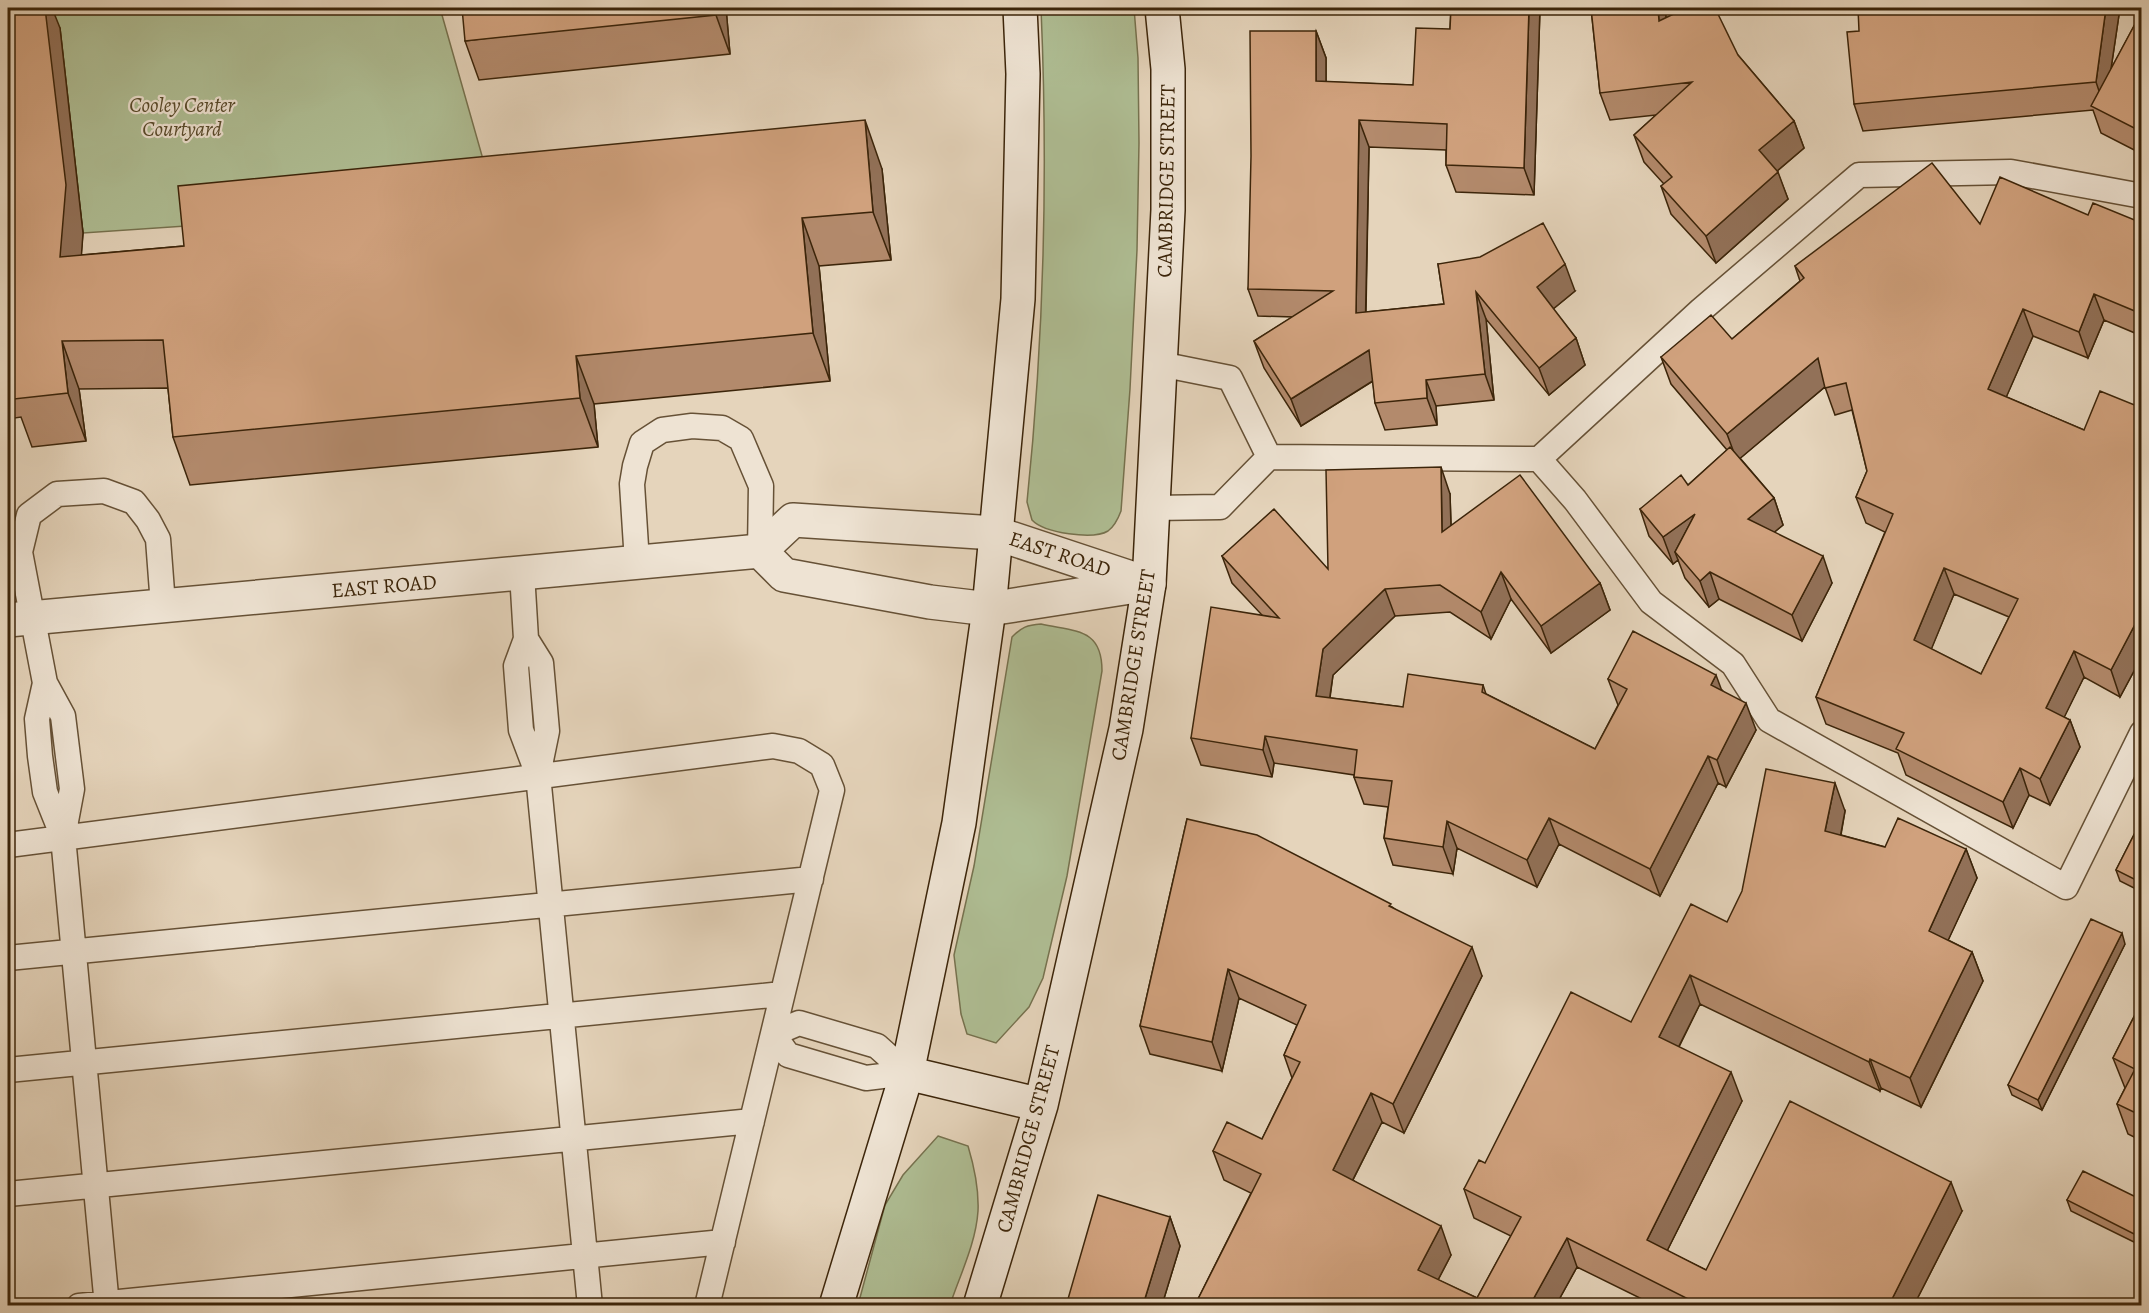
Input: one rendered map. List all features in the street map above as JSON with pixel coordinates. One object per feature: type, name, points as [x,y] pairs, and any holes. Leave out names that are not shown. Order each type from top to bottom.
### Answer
[{"type":"street","points":[[836,1305],[907,1073],[959,823],[989,609],[1018,299],[1023,74],[1020,8]]},
{"type":"street","name":"CAMBRIDGE STREET","points":[[980,1305],[1041,1105],[1126,729],[1149,584],[1168,210],[1168,69],[1162,8]]},
{"type":"street","name":"EAST ROAD","points":[[20,619],[760,551],[793,520],[996,533],[1149,584]]},
{"type":"street","name":"EAST ROAD","points":[[760,551],[784,575],[930,602],[989,609],[1149,584]]},
{"type":"street","points":[[907,1073],[1041,1105]]},
{"type":"lane","points":[[1153,508],[1220,507],[1269,457],[1539,459],[1701,310],[1858,175],[2011,172],[2142,196]]},
{"type":"lane","points":[[1160,364],[1230,378],[1269,457]]},
{"type":"lane","points":[[637,562],[632,484],[642,443],[662,430],[692,426],[722,428],[741,439],[752,460],[761,486],[760,551]]},
{"type":"lane","points":[[1539,459],[1575,500],[1651,602],[1733,664],[1769,720],[2066,887],[2142,733]]},
{"type":"lane","points":[[107,1304],[63,837],[72,789],[63,716],[45,683],[20,619],[20,552],[29,515],[57,494],[104,491],[134,502],[158,539],[163,605]]},
{"type":"lane","points":[[522,573],[526,639],[541,663],[547,731],[538,775],[590,1305]]},
{"type":"lane","points":[[8,845],[773,746],[799,751],[822,765],[832,790],[707,1305]]},
{"type":"lane","points":[[8,958],[811,879]]},
{"type":"lane","points":[[8,1070],[782,994]]},
{"type":"lane","points":[[773,1034],[799,1023],[877,1046],[907,1073]]},
{"type":"lane","points":[[773,1034],[788,1055],[866,1078],[907,1073]]},
{"type":"lane","points":[[8,1194],[752,1121]]},
{"type":"lane","points":[[79,1305],[723,1242]]},
{"type":"green space","name":"Cooley Center Courtyard","points":[[54,8],[440,8],[496,205],[83,233]]},
{"type":"green space","points":[[1041,8],[1134,8],[1138,58],[1139,143],[1137,250],[1130,389],[1121,511],[1110,529],[1101,534],[1069,534],[1038,525],[1032,520],[1027,502],[1037,379],[1043,255],[1044,131]]},
{"type":"green space","points":[[1041,624],[1076,631],[1092,639],[1101,657],[1102,671],[1067,876],[1043,978],[1029,1007],[996,1043],[967,1034],[961,1014],[954,955],[974,866],[1012,637],[1025,627]]},
{"type":"green space","points":[[938,1136],[968,1146],[978,1194],[977,1223],[974,1235],[950,1305],[858,1305],[885,1205],[903,1175]]},
{"type":"building","points":[[8,8],[45,8],[66,185],[60,257],[184,246],[178,186],[865,120],[873,212],[802,218],[813,333],[576,356],[580,398],[173,437],[163,340],[62,341],[68,393],[14,399],[11,368],[8,368]]},
{"type":"building","points":[[462,8],[716,8],[716,15],[465,41]]},
{"type":"building","points":[[1451,8],[1529,8],[1524,168],[1446,165],[1447,124],[1359,120],[1356,313],[1444,304],[1438,264],[1480,257],[1543,223],[1565,264],[1537,287],[1576,338],[1539,368],[1476,292],[1485,374],[1426,380],[1427,398],[1375,403],[1369,350],[1291,399],[1254,341],[1333,291],[1248,289],[1251,156],[1250,31],[1316,31],[1316,81],[1413,85],[1416,28],[1450,29]]},
{"type":"building","points":[[1591,8],[1658,8],[1659,21],[1686,8],[1715,8],[1738,55],[1794,121],[1759,150],[1778,172],[1706,236],[1661,186],[1672,177],[1634,135],[1692,82],[1600,93]]},
{"type":"building","points":[[1858,8],[2106,8],[2096,82],[1854,104],[1847,32],[1859,31]]},
{"type":"building","points":[[2142,11],[2142,132],[2091,106]]},
{"type":"building","points":[[1932,163],[1980,224],[2000,177],[2088,215],[2093,203],[2142,223],[2142,314],[2094,294],[2079,332],[2023,309],[1988,389],[2084,430],[2100,391],[2142,408],[2142,611],[2111,670],[2074,651],[2046,708],[2070,720],[2040,779],[2020,768],[2003,802],[1896,749],[1904,733],[1816,697],[1893,514],[1856,497],[1867,471],[1846,383],[1825,388],[1818,358],[1727,434],[1661,357],[1711,315],[1732,339],[1804,278],[1795,266]],"holes":[[[1944,568],[2018,599],[1981,674],[1914,640]]]},
{"type":"building","points":[[1730,447],[1774,498],[1748,519],[1823,556],[1792,615],[1710,572],[1700,581],[1675,552],[1695,514],[1663,537],[1640,509],[1681,475],[1688,485]]},
{"type":"building","points":[[1441,467],[1442,532],[1520,475],[1600,583],[1541,626],[1501,572],[1481,612],[1440,585],[1385,589],[1323,649],[1316,696],[1403,707],[1408,674],[1483,685],[1482,692],[1595,749],[1627,689],[1608,679],[1633,631],[1716,675],[1711,685],[1746,703],[1717,760],[1708,756],[1650,869],[1549,818],[1527,860],[1447,821],[1443,847],[1384,838],[1392,781],[1354,777],[1357,750],[1265,736],[1263,750],[1191,738],[1211,607],[1279,618],[1222,556],[1274,509],[1328,569],[1326,470]]},
{"type":"building","points":[[1766,769],[1835,783],[1825,831],[1885,847],[1898,818],[1966,849],[1929,931],[1972,952],[1910,1078],[1870,1059],[1869,1062],[1690,975],[1659,1037],[1731,1072],[1647,1240],[1706,1270],[1790,1101],[1951,1182],[1889,1305],[1700,1305],[1567,1238],[1530,1305],[1195,1305],[1261,1174],[1213,1151],[1227,1122],[1262,1139],[1300,1062],[1284,1055],[1306,1005],[1228,969],[1212,1042],[1140,1026],[1187,819],[1257,835],[1391,904],[1389,906],[1472,947],[1393,1104],[1371,1093],[1333,1170],[1441,1226],[1418,1270],[1477,1298],[1521,1217],[1464,1189],[1479,1160],[1485,1163],[1571,992],[1631,1022],[1691,904],[1727,922],[1742,891]]},
{"type":"building","points":[[2142,819],[2142,883],[2116,870]]},
{"type":"building","points":[[2091,919],[2122,933],[2038,1100],[2008,1085]]},
{"type":"building","points":[[2142,1001],[2142,1116],[2117,1104],[2135,1069],[2113,1058]]},
{"type":"building","points":[[2083,1171],[2142,1200],[2142,1238],[2067,1200]]},
{"type":"building","points":[[1098,1195],[1170,1217],[1143,1305],[1085,1305],[1068,1299]]}]
